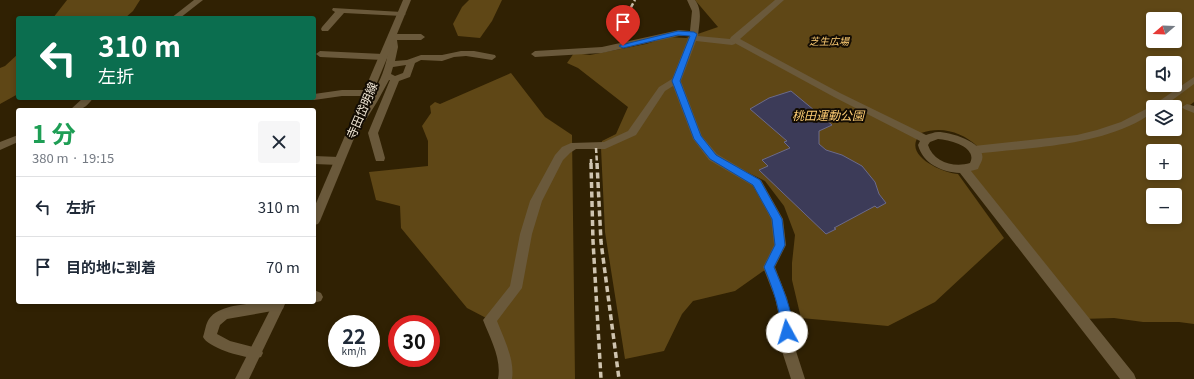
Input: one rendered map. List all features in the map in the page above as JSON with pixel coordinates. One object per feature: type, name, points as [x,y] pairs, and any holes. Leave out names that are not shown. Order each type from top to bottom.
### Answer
[{"type":"street","points":[[177,16],[199,0]]},
{"type":"street","name":"寺田岱明線","points":[[316,214],[368,93],[386,61],[392,37],[408,0]]},
{"type":"street","points":[[505,379],[507,374],[504,360],[490,320],[516,288],[526,234],[536,200],[559,158],[566,150],[575,146],[605,145],[632,133],[662,90],[676,81],[694,36],[696,11],[691,0]]},
{"type":"street","points":[[535,54],[602,50],[678,33],[732,42],[770,7],[780,0]]},
{"type":"street","points":[[325,29],[339,11],[402,14]]},
{"type":"street","points":[[392,37],[421,37]]},
{"type":"street","points":[[734,39],[836,95],[926,139]]},
{"type":"street","points":[[320,54],[408,63],[416,58],[442,58],[456,54],[472,53],[492,57]]},
{"type":"street","points":[[380,158],[373,133],[390,77],[386,61]]},
{"type":"street","points":[[390,77],[407,75],[411,64],[408,63]]},
{"type":"street","points":[[350,136],[362,122],[390,77]]},
{"type":"street","points":[[1166,100],[1194,80]]},
{"type":"street","points":[[676,81],[697,137],[713,157],[757,182],[777,219],[780,245],[769,267],[786,316],[788,348],[798,379]]},
{"type":"street","points":[[316,97],[342,93],[368,93]]},
{"type":"street","points":[[78,108],[87,100]]},
{"type":"street","points":[[974,150],[1077,138],[1099,133],[1125,124],[1146,114]]},
{"type":"street","points":[[937,135],[954,137],[969,145],[974,150],[977,159],[976,163],[974,166],[964,170],[946,168],[931,160],[923,149],[923,144],[926,139],[937,135]]},
{"type":"street","points":[[0,146],[16,139]]},
{"type":"street","points":[[316,160],[339,161]]},
{"type":"street","points":[[964,170],[1129,379]]},
{"type":"street","points":[[256,353],[228,346],[210,337],[214,322],[224,314],[274,304]]},
{"type":"street","points":[[242,379],[279,304]]},
{"type":"green space","points":[[67,0],[140,0],[133,11],[127,16],[55,16]]},
{"type":"green space","points":[[469,0],[502,0],[492,21],[480,38],[458,36],[453,24],[462,7]]},
{"type":"green space","points":[[695,0],[1194,0],[1194,102],[1186,108],[1194,112],[1194,324],[1179,322],[1143,322],[1114,318],[1082,319],[966,173],[977,168],[978,147],[958,134],[944,130],[937,130],[921,133],[916,141],[918,154],[937,168],[958,174],[1004,238],[935,302],[888,326],[801,318],[792,280],[795,235],[784,206],[765,181],[737,167],[757,183],[777,219],[780,245],[769,267],[735,291],[693,301],[682,314],[664,351],[625,359],[605,232],[601,148],[602,141],[616,134],[628,107],[578,68],[567,63],[574,53],[590,55],[646,44],[668,37],[686,38],[718,27]]},
{"type":"green space","points":[[16,56],[16,95],[0,104],[0,68],[5,66]]},
{"type":"green space","points":[[511,73],[545,117],[572,135],[575,379],[504,379],[490,320],[467,308],[401,228],[400,206],[376,200],[369,172],[428,166],[428,141],[422,126],[431,113],[430,106],[435,102],[440,104]]},
{"type":"building","points":[[791,91],[832,125],[819,131],[819,144],[826,150],[842,155],[862,166],[875,182],[879,194],[886,203],[877,208],[875,206],[834,228],[836,229],[826,234],[759,170],[768,166],[762,160],[790,148],[784,142],[787,141],[750,109],[769,98]]},
{"type":"railway","points":[[616,34],[635,0]]},
{"type":"railway","points":[[596,148],[597,164]]},
{"type":"railway","points":[[591,163],[593,241],[601,379]]},
{"type":"railway","points":[[597,163],[601,242],[619,379]]},
{"type":"route","points":[[623,46],[678,33],[694,34],[676,81],[697,137],[713,157],[757,182],[777,219],[780,245],[769,267],[786,316],[787,332]]},
{"type":"park label","name":"芝生広場","points":[[829,40]]},
{"type":"park label","name":"桃田運動公園","points":[[828,114]]}]
